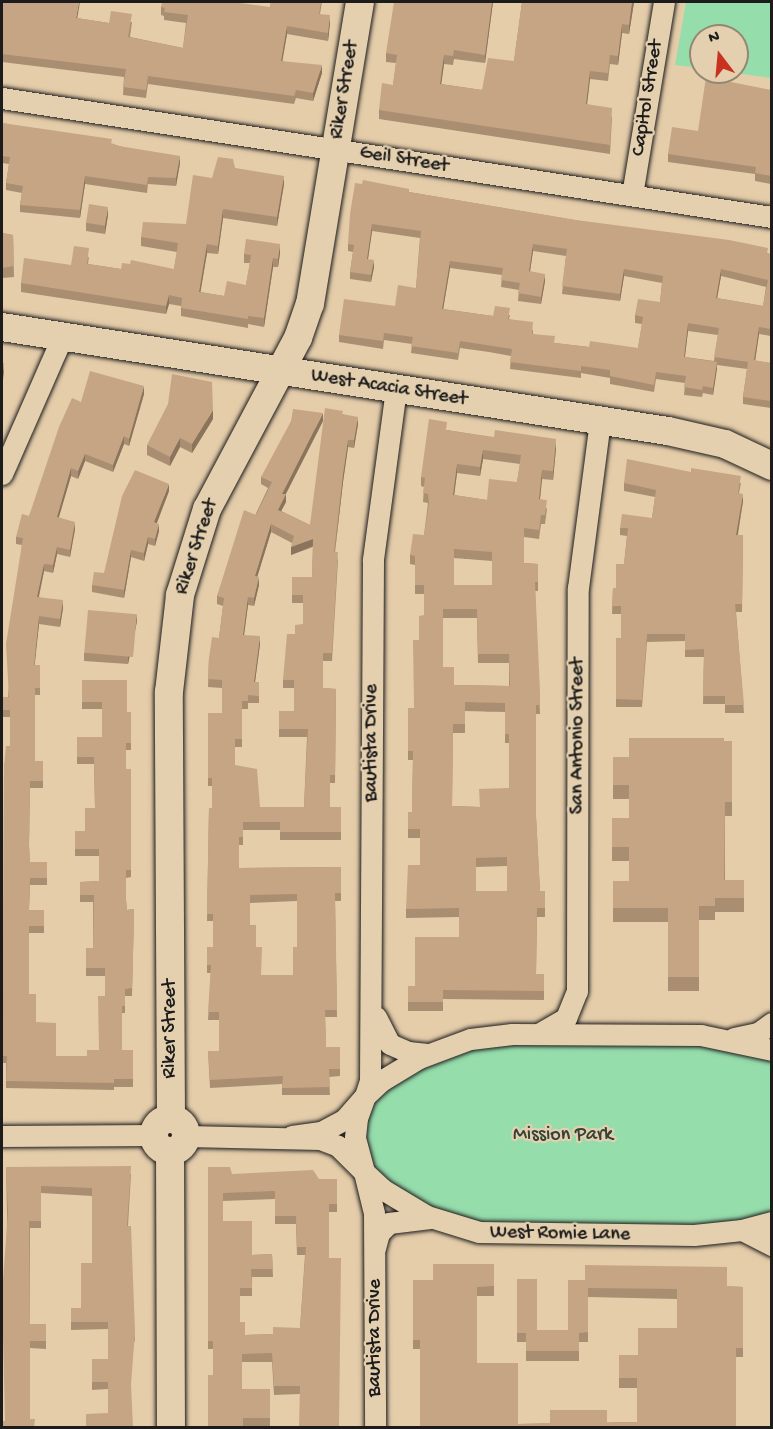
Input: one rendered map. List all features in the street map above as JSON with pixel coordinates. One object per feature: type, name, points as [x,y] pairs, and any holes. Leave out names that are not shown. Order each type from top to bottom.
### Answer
[{"type":"street","name":"Riker Street","points":[[171,1428],[169,692],[175,620],[186,569],[207,509],[302,329],[316,283],[360,2]]},
{"type":"street","name":"Capitol Street","points":[[632,195],[663,2]]},
{"type":"street","name":"Geil Street","points":[[2,98],[771,217]]},
{"type":"street","name":"West Acacia Street","points":[[2,327],[600,421],[725,444],[771,466]]},
{"type":"street","points":[[2,474],[62,337]]},
{"type":"street","name":"Bautista Drive","points":[[365,1096],[372,1067],[374,1011],[373,559],[396,389]]},
{"type":"street","name":"San Antonio Street","points":[[538,1034],[566,1018],[577,991],[578,588],[600,421]]},
{"type":"street","points":[[577,991],[583,1009],[593,1024],[614,1035]]},
{"type":"street","points":[[374,1011],[390,1044],[408,1052],[427,1054]]},
{"type":"street","points":[[733,1039],[758,1033],[771,1023]]},
{"type":"street","name":"West Romie Lane","points":[[292,1136],[338,1124],[391,1073],[427,1054],[490,1036],[538,1034],[733,1039],[771,1050]]},
{"type":"street","points":[[364,1172],[356,1138],[357,1118],[365,1096]]},
{"type":"street","name":"West Romie Lane","points":[[2,1136],[292,1136],[329,1141],[345,1151],[364,1172],[399,1200],[432,1218],[457,1227],[504,1235],[694,1235],[742,1230],[771,1222]]},
{"type":"street","name":"Bautista Drive","points":[[364,1172],[372,1199],[375,1249],[375,1428]]},
{"type":"street","points":[[375,1249],[379,1233],[389,1223],[403,1219],[432,1218]]},
{"type":"street","points":[[742,1230],[771,1245]]},
{"type":"green space","points":[[686,2],[771,2],[771,78],[749,75],[749,24],[689,24],[689,67],[675,65]]},
{"type":"green space","name":"Mission Park","points":[[701,1035],[771,1050],[771,1222],[479,1232],[364,1172],[365,1096],[449,1046]]},
{"type":"building","points":[[2,2],[79,2],[76,18],[109,23],[111,11],[132,14],[128,37],[183,48],[188,15],[164,12],[165,8],[161,7],[162,2],[233,2],[270,7],[271,2],[321,2],[319,14],[330,15],[328,33],[287,26],[281,61],[322,65],[313,93],[296,90],[294,96],[148,76],[146,90],[123,87],[126,69],[2,54]]},
{"type":"building","points":[[394,2],[492,2],[485,55],[454,50],[453,56],[444,55],[440,84],[482,90],[488,58],[514,61],[522,2],[632,2],[629,25],[622,24],[618,56],[610,55],[608,73],[590,71],[586,104],[612,108],[610,145],[379,110],[382,83],[393,85],[397,55],[386,53]]},
{"type":"building","points":[[705,84],[741,84],[771,90],[771,176],[755,173],[756,167],[668,154],[672,127],[698,131]]},
{"type":"building","points":[[2,123],[112,139],[111,143],[119,146],[180,156],[176,178],[148,177],[147,185],[85,176],[80,210],[20,205],[23,186],[6,183],[10,157],[2,156]]},
{"type":"building","points":[[218,157],[233,159],[235,168],[284,176],[277,217],[223,209],[218,246],[207,244],[199,292],[224,296],[227,281],[246,285],[251,255],[244,254],[246,239],[280,244],[278,259],[273,258],[264,318],[248,316],[248,319],[181,308],[182,298],[169,295],[166,306],[21,283],[24,258],[71,265],[74,246],[89,248],[87,264],[121,269],[122,263],[130,264],[131,260],[174,269],[178,243],[141,237],[143,222],[186,224],[193,175],[212,178]]},
{"type":"building","points":[[363,180],[409,189],[409,192],[576,220],[729,240],[768,248],[767,253],[771,255],[771,329],[759,327],[754,360],[771,363],[771,401],[743,397],[748,362],[714,357],[719,328],[688,323],[684,357],[717,362],[713,388],[703,386],[702,390],[684,387],[686,376],[656,372],[654,385],[610,376],[610,370],[581,366],[581,371],[510,362],[512,349],[460,341],[458,353],[411,346],[413,337],[384,333],[383,341],[339,335],[344,299],[395,306],[398,285],[416,288],[421,231],[372,224],[367,259],[374,260],[371,275],[350,272],[354,245],[348,244],[350,214],[355,183],[362,184]],"holes":[[[533,244],[567,249],[562,286],[620,294],[624,269],[663,276],[660,302],[638,299],[635,315],[643,317],[638,348],[590,341],[589,347],[554,343],[555,336],[532,334],[533,322],[508,319],[510,308],[495,306],[493,316],[442,309],[450,261],[503,268],[501,280],[520,283],[518,293],[541,297],[545,274],[529,271]],[[721,269],[768,280],[763,306],[716,298]]]},
{"type":"building","points":[[89,204],[108,207],[105,226],[86,223]]},
{"type":"building","points":[[2,233],[13,235],[14,266],[2,268]]},
{"type":"building","points":[[90,371],[144,386],[129,439],[124,436],[113,465],[85,454],[78,471],[71,468],[57,517],[75,522],[70,550],[57,547],[53,565],[44,564],[37,597],[63,600],[60,619],[39,616],[34,665],[40,665],[40,688],[35,688],[35,761],[43,761],[43,781],[30,781],[30,862],[47,862],[47,878],[30,878],[29,910],[44,910],[44,926],[29,926],[29,994],[36,994],[36,1022],[56,1023],[56,1056],[87,1056],[87,1050],[99,1050],[98,996],[105,996],[105,968],[86,968],[86,948],[93,948],[94,895],[80,895],[80,882],[99,881],[99,849],[75,849],[75,831],[85,831],[85,808],[95,808],[94,757],[77,757],[77,737],[102,737],[102,702],[82,702],[82,680],[127,680],[127,712],[131,712],[131,743],[126,743],[126,769],[131,769],[131,870],[126,870],[126,900],[127,910],[134,909],[134,923],[132,988],[125,989],[125,1006],[122,1006],[122,1050],[133,1050],[133,1079],[114,1079],[114,1083],[6,1081],[7,1056],[3,1056],[4,766],[6,746],[10,746],[10,710],[3,710],[3,697],[9,697],[6,644],[23,538],[16,537],[22,514],[29,516],[59,427],[72,398],[81,402]]},
{"type":"building","points":[[172,374],[212,382],[213,410],[192,444],[180,438],[170,457],[147,445],[168,404]]},
{"type":"building","points":[[325,408],[343,411],[342,414],[358,417],[354,440],[348,440],[334,552],[338,552],[332,653],[323,653],[323,688],[336,689],[335,775],[330,775],[330,807],[341,807],[341,832],[280,832],[280,822],[243,822],[243,837],[239,837],[239,868],[341,867],[341,893],[335,893],[337,1010],[325,1010],[326,1047],[340,1047],[340,1069],[329,1069],[330,1087],[282,1088],[283,1076],[210,1080],[208,1051],[219,1051],[219,1012],[208,1012],[211,965],[207,965],[207,947],[213,947],[213,914],[207,914],[209,808],[212,808],[212,778],[208,778],[208,713],[222,713],[222,680],[208,679],[209,658],[212,637],[219,638],[224,598],[217,596],[244,510],[256,515],[272,482],[261,477],[291,421],[293,409],[323,413],[282,494],[286,494],[278,510],[310,525]],"holes":[[[271,524],[294,536],[291,547],[313,539],[312,577],[292,577],[292,595],[303,595],[303,624],[295,625],[295,634],[287,634],[283,680],[294,680],[294,711],[279,711],[279,729],[308,729],[304,807],[260,807],[257,769],[235,765],[235,739],[242,739],[242,701],[248,701],[248,695],[259,696],[259,682],[254,682],[260,636],[243,635],[248,597],[254,598],[259,577],[255,576]],[[297,894],[297,947],[293,947],[293,975],[261,975],[262,947],[256,947],[256,925],[250,925],[250,895]]]},
{"type":"building","points":[[429,419],[447,422],[446,430],[494,437],[495,430],[556,439],[553,471],[542,470],[539,499],[547,500],[545,515],[541,515],[539,530],[524,528],[524,563],[538,564],[538,582],[535,582],[540,705],[536,705],[536,816],[540,891],[545,891],[545,908],[537,908],[536,974],[544,974],[544,991],[443,990],[443,1002],[408,1002],[408,986],[415,986],[415,937],[459,937],[459,908],[406,909],[408,865],[420,865],[420,829],[408,829],[408,812],[412,812],[413,751],[408,751],[408,708],[414,708],[413,640],[419,640],[419,616],[424,615],[424,585],[415,585],[415,556],[410,555],[413,534],[424,535],[429,503],[428,494],[423,493],[425,478],[421,477]],"holes":[[[483,450],[521,455],[517,482],[489,479],[487,500],[453,495],[457,464],[480,467]],[[454,549],[492,552],[492,585],[454,585]],[[443,609],[477,609],[478,654],[509,654],[510,686],[454,685],[454,667],[443,667]],[[465,702],[505,703],[505,734],[509,734],[509,788],[479,789],[480,807],[452,806],[453,724],[465,724]],[[507,857],[507,891],[476,891],[476,858]]]},
{"type":"building","points":[[627,459],[691,472],[691,468],[741,476],[738,493],[743,494],[736,535],[743,535],[742,604],[735,604],[744,705],[725,705],[725,696],[703,696],[704,649],[685,650],[685,634],[647,634],[642,700],[616,699],[616,638],[621,638],[621,606],[612,606],[613,588],[616,588],[616,564],[624,564],[628,528],[620,528],[622,514],[652,518],[656,490],[624,483]]},
{"type":"building","points":[[135,470],[169,484],[154,522],[159,524],[155,539],[148,537],[144,553],[131,550],[124,590],[92,585],[94,572],[104,573],[122,496]]},
{"type":"building","points":[[88,610],[137,614],[133,657],[84,653]]},
{"type":"building","points":[[629,738],[724,738],[724,741],[732,741],[732,802],[725,802],[724,880],[744,880],[744,898],[715,898],[715,906],[699,906],[699,977],[668,977],[668,908],[613,908],[613,881],[629,881],[629,847],[612,847],[612,818],[629,818],[629,785],[613,785],[613,757],[629,757]]},
{"type":"building","points":[[131,1166],[127,1226],[131,1226],[135,1332],[131,1384],[133,1428],[86,1428],[86,1414],[108,1413],[108,1382],[92,1382],[92,1359],[108,1359],[108,1322],[71,1322],[71,1308],[81,1308],[81,1263],[92,1263],[92,1188],[41,1186],[41,1221],[29,1221],[30,1324],[46,1324],[46,1341],[30,1341],[30,1419],[35,1419],[34,1428],[2,1428],[2,1421],[5,1421],[2,1293],[8,1213],[6,1167]]},
{"type":"building","points":[[208,1167],[230,1167],[232,1174],[313,1170],[319,1179],[337,1179],[337,1204],[329,1204],[329,1258],[341,1258],[339,1428],[299,1428],[300,1386],[274,1386],[272,1353],[242,1354],[242,1389],[270,1389],[270,1418],[243,1418],[243,1428],[208,1428],[208,1375],[213,1375],[213,1341],[208,1341]],"holes":[[[275,1191],[275,1216],[296,1216],[297,1247],[306,1247],[300,1328],[273,1327],[273,1334],[245,1335],[245,1322],[240,1322],[240,1288],[252,1288],[251,1269],[273,1269],[272,1254],[252,1255],[252,1221],[223,1221],[223,1193]]]},
{"type":"building","points":[[433,1264],[494,1264],[494,1286],[477,1287],[477,1363],[518,1363],[518,1424],[550,1423],[550,1410],[607,1410],[607,1423],[637,1422],[637,1378],[619,1378],[619,1355],[638,1355],[638,1328],[677,1328],[677,1289],[588,1288],[588,1332],[579,1333],[579,1351],[526,1351],[526,1333],[517,1333],[517,1279],[537,1279],[537,1330],[568,1330],[568,1280],[585,1280],[585,1265],[727,1267],[727,1286],[743,1287],[743,1348],[736,1348],[736,1428],[420,1428],[420,1340],[413,1340],[413,1280],[433,1280]]}]
